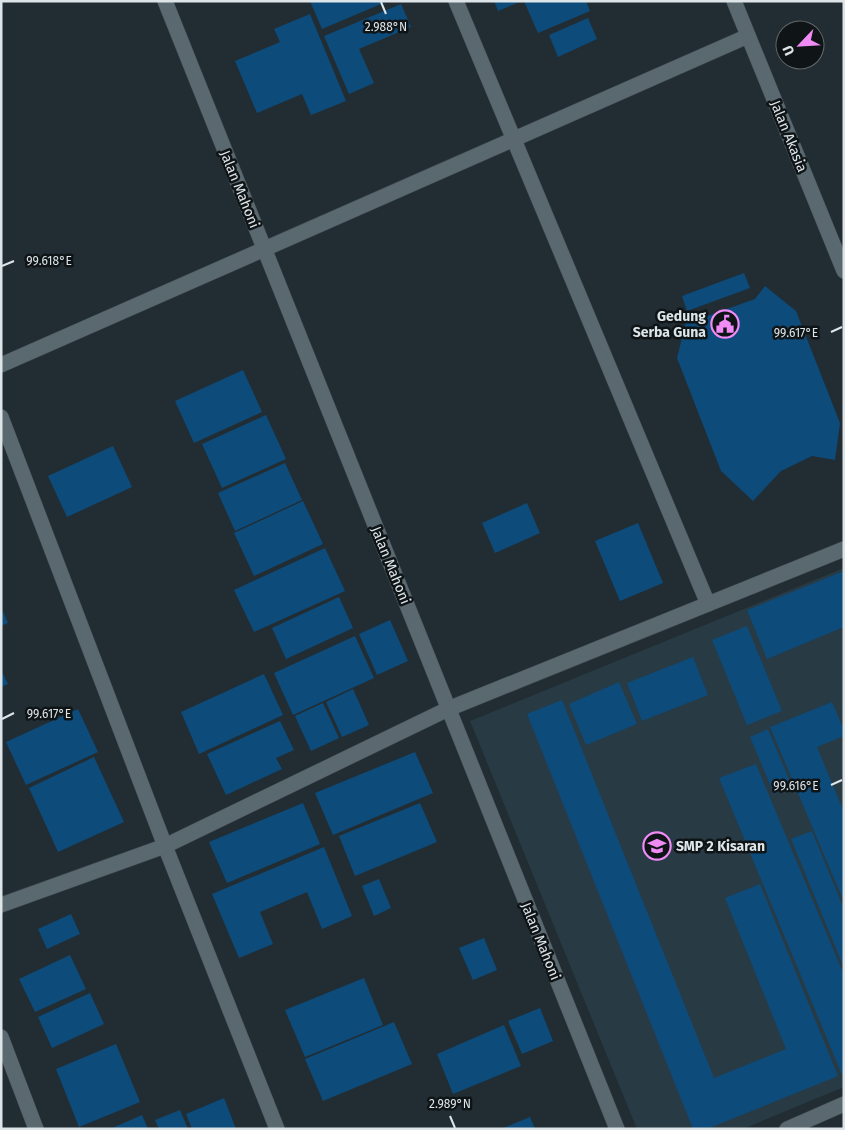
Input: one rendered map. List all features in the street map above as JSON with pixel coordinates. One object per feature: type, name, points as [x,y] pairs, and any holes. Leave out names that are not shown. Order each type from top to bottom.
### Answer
[{"type":"street","name":"Jalan Mahoni","points":[[164,1],[617,1129]]},
{"type":"street","points":[[456,1],[708,604]]},
{"type":"street","name":"Jalan Akasia","points":[[734,1],[844,271]]},
{"type":"street","points":[[1,365],[748,36]]},
{"type":"street","points":[[1,417],[165,846],[277,1129]]},
{"type":"street","points":[[1,905],[165,846],[448,709],[844,549]]},
{"type":"street","points":[[1,1037],[36,1129]]},
{"type":"street","points":[[787,1129],[844,1104]]},
{"type":"shaded area","name":"SMP 2 Kisaran","points":[[844,568],[844,1087],[743,1129],[637,1129],[470,721]]},
{"type":"building","points":[[310,1],[388,1],[322,29]]},
{"type":"building","points":[[494,1],[522,1],[498,11]]},
{"type":"building","points":[[524,1],[586,1],[590,11],[538,33]]},
{"type":"building","points":[[401,4],[411,27],[359,49],[374,83],[349,94],[324,36]]},
{"type":"building","points":[[310,14],[346,101],[311,115],[302,94],[257,113],[235,61],[280,42],[274,29]]},
{"type":"building","points":[[588,18],[597,39],[558,57],[549,35]]},
{"type":"building","points":[[744,273],[750,288],[687,311],[682,296]]},
{"type":"building","points":[[765,286],[796,311],[840,423],[835,460],[812,456],[781,471],[753,501],[721,471],[677,358],[687,318],[696,320],[755,299]]},
{"type":"building","points":[[243,370],[262,412],[194,443],[175,401]]},
{"type":"building","points":[[266,415],[286,459],[222,488],[202,444]]},
{"type":"building","points":[[113,446],[132,487],[67,517],[48,476]]},
{"type":"building","points":[[285,463],[302,500],[235,531],[218,493]]},
{"type":"building","points":[[303,501],[323,544],[254,576],[234,533]]},
{"type":"building","points":[[527,503],[540,533],[495,553],[482,523]]},
{"type":"building","points":[[638,523],[663,583],[620,601],[595,541]]},
{"type":"building","points":[[325,548],[345,591],[254,632],[234,590]]},
{"type":"building","points":[[844,571],[844,627],[767,659],[747,610]]},
{"type":"building","points":[[339,597],[353,628],[286,659],[272,628]]},
{"type":"building","points":[[1,607],[8,623],[1,626]]},
{"type":"building","points":[[390,620],[408,661],[377,675],[359,634]]},
{"type":"building","points":[[747,626],[782,711],[747,725],[712,640]]},
{"type":"building","points":[[355,636],[374,678],[293,715],[274,673]]},
{"type":"building","points":[[693,657],[708,695],[642,721],[627,683]]},
{"type":"building","points":[[1,670],[8,684],[1,687]]},
{"type":"building","points":[[264,674],[283,715],[199,754],[181,712]]},
{"type":"building","points":[[619,682],[637,724],[586,745],[569,704]]},
{"type":"building","points":[[353,689],[369,725],[342,737],[326,702]]},
{"type":"building","points":[[562,700],[714,1078],[786,1049],[725,898],[760,884],[838,1076],[707,1129],[693,1129],[527,714]]},
{"type":"building","points":[[832,702],[844,730],[844,736],[817,747],[844,812],[844,902],[770,727]]},
{"type":"building","points":[[323,703],[339,738],[311,751],[295,716]]},
{"type":"building","points":[[78,709],[98,752],[26,785],[6,742]]},
{"type":"building","points":[[280,721],[294,750],[276,758],[282,769],[226,795],[207,754]]},
{"type":"building","points":[[768,729],[792,786],[774,794],[750,737]]},
{"type":"building","points":[[415,752],[433,793],[333,835],[315,793]]},
{"type":"building","points":[[94,757],[124,822],[58,852],[29,788]]},
{"type":"building","points":[[756,764],[844,975],[844,1075],[842,1075],[719,778]]},
{"type":"building","points":[[303,803],[320,844],[227,883],[209,842]]},
{"type":"building","points":[[420,803],[437,842],[355,876],[339,836]]},
{"type":"building","points":[[812,831],[844,909],[844,968],[791,839]]},
{"type":"building","points":[[324,847],[352,916],[322,929],[307,892],[260,912],[273,944],[239,958],[212,894]]},
{"type":"building","points":[[379,879],[391,908],[374,916],[362,886]]},
{"type":"building","points":[[71,914],[80,934],[47,949],[38,929]]},
{"type":"building","points":[[484,938],[497,970],[473,980],[459,948]]},
{"type":"building","points":[[70,955],[86,989],[35,1012],[19,979]]},
{"type":"building","points":[[364,978],[383,1025],[305,1057],[285,1010]]},
{"type":"building","points":[[90,993],[104,1024],[52,1048],[38,1017]]},
{"type":"building","points":[[540,1008],[553,1041],[522,1054],[508,1021]]},
{"type":"building","points":[[394,1022],[412,1064],[323,1101],[305,1059]]},
{"type":"building","points":[[504,1025],[521,1066],[453,1094],[437,1054]]},
{"type":"building","points":[[116,1044],[140,1102],[79,1127],[56,1069]]},
{"type":"building","points":[[224,1098],[236,1129],[192,1129],[186,1114]]},
{"type":"building","points":[[180,1110],[188,1129],[159,1129],[155,1120]]},
{"type":"building","points":[[142,1115],[148,1129],[110,1129]]},
{"type":"building","points":[[530,1117],[535,1129],[501,1129]]},
{"type":"place","name":"Gedung Serba Guna","points":[[725,324]]},
{"type":"place","name":"SMP 2 Kisaran","points":[[657,846]]}]
